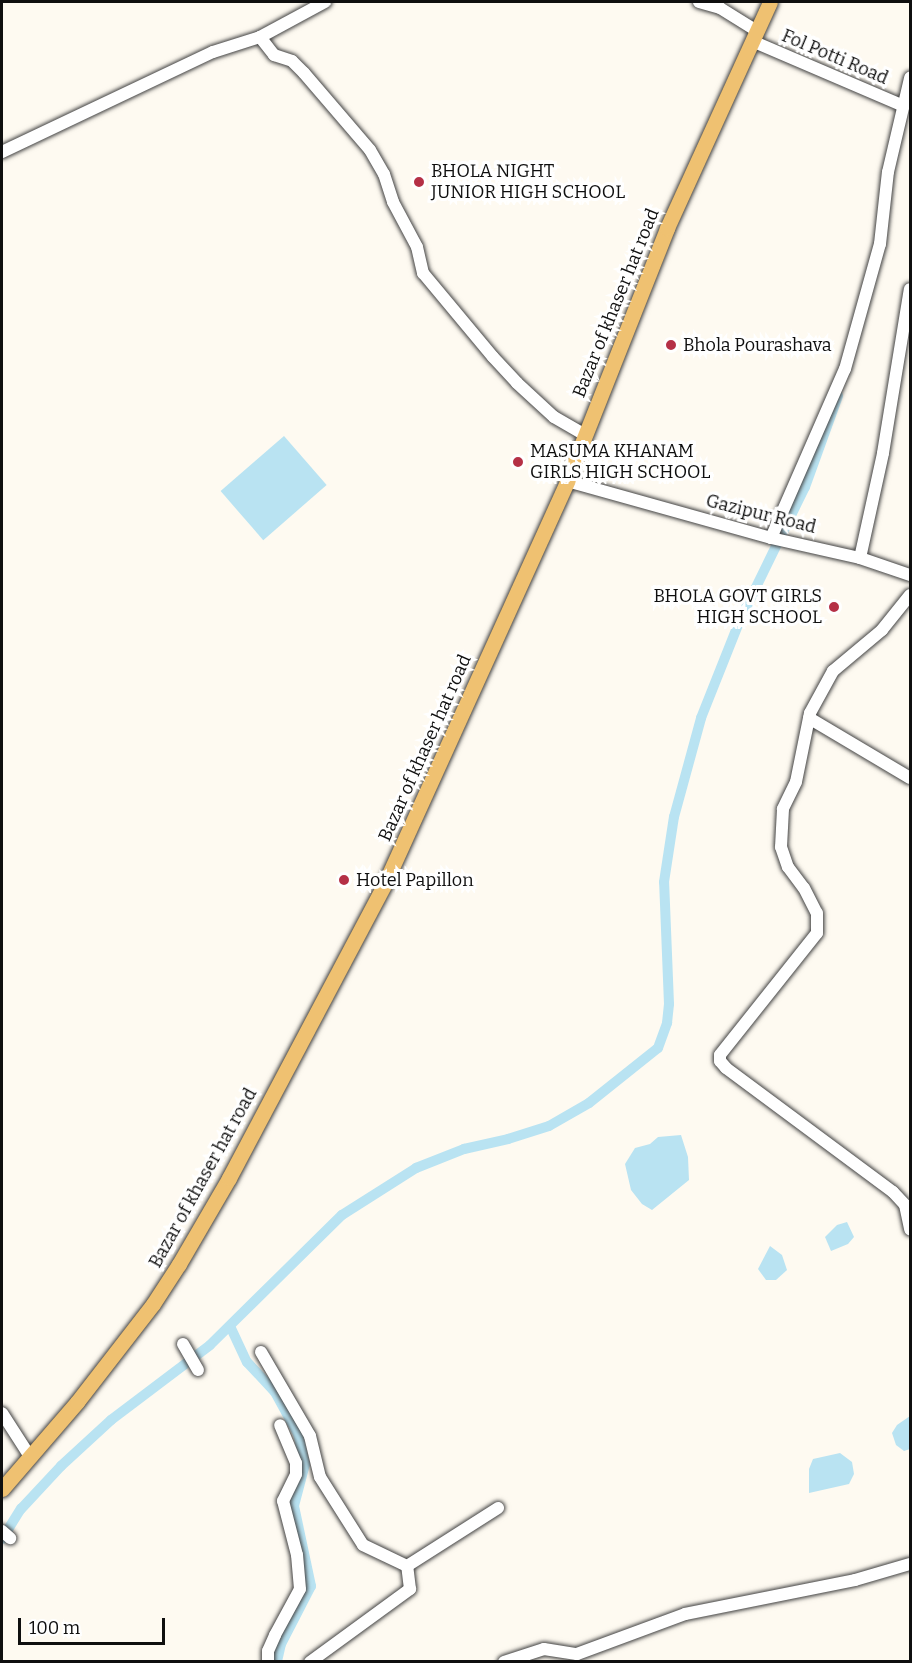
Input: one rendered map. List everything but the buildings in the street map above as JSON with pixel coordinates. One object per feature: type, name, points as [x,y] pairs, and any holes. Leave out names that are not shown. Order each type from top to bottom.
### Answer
[{"type":"main road","name":"Bazar of khaser hat road","points":[[2,1489],[77,1401],[153,1304],[229,1179],[385,883],[567,480],[667,228],[770,2]]},
{"type":"street","points":[[2,152],[213,52],[260,36],[325,2]]},
{"type":"street","name":"Fol Potti Road","points":[[699,2],[720,8],[754,36],[904,106]]},
{"type":"street","points":[[260,36],[274,55],[292,61],[304,73],[370,150],[417,247],[423,273],[517,383],[554,417],[584,434]]},
{"type":"street","points":[[771,538],[845,369],[880,244],[888,172],[910,78]]},
{"type":"street","points":[[860,558],[883,453],[910,289]]},
{"type":"street","name":"Gazipur Road","points":[[567,480],[771,538],[812,545],[860,558],[910,575]]},
{"type":"street","points":[[910,596],[882,630],[833,671],[809,718],[796,782],[783,809],[782,847],[788,867],[804,888],[817,913],[817,933],[720,1055],[720,1061],[726,1068],[893,1192],[905,1205],[910,1229]]},
{"type":"street","points":[[809,718],[910,778]]},
{"type":"street","points":[[183,1344],[198,1370]]},
{"type":"street","points":[[261,1352],[310,1436],[320,1477],[363,1545],[407,1566]]},
{"type":"street","points":[[2,1413],[29,1455]]},
{"type":"street","points":[[268,1662],[268,1651],[297,1598],[301,1580],[283,1501],[296,1474],[296,1464],[280,1425]]},
{"type":"street","points":[[407,1566],[498,1508]]},
{"type":"street","points":[[504,1662],[544,1649],[577,1654],[685,1614],[855,1580],[910,1564]]},
{"type":"street","points":[[310,1662],[410,1589],[407,1566]]},
{"type":"water","points":[[284,436],[327,485],[263,540],[221,491]]},
{"type":"water","points":[[681,1135],[688,1157],[689,1180],[652,1210],[642,1204],[631,1190],[625,1164],[635,1148],[650,1144],[658,1137]]},
{"type":"water","points":[[847,1222],[854,1237],[848,1244],[831,1251],[825,1237],[837,1225]]},
{"type":"water","points":[[770,1246],[782,1255],[787,1270],[776,1280],[766,1280],[758,1269]]},
{"type":"water","points":[[910,1416],[910,1449],[904,1451],[896,1445],[892,1433],[897,1425]]},
{"type":"water","points":[[840,1453],[852,1462],[854,1474],[849,1484],[809,1493],[809,1469],[813,1459]]},
{"type":"waterway","points":[[2,1539],[21,1509],[61,1466],[111,1420],[210,1345],[342,1215],[416,1168],[464,1149],[508,1139],[549,1126],[589,1103],[658,1048],[667,1023],[669,1004],[664,882],[674,817],[701,718],[740,620],[805,487],[838,396]]},
{"type":"waterway","points":[[230,1326],[247,1362],[275,1392],[298,1434],[305,1464],[294,1506],[311,1586],[281,1644],[277,1662]]},
{"type":"place","name":"BHOLA NIGHT JUNIOR HIGH SCHOOL","points":[[419,182]]},
{"type":"place","name":"Bhola Pourashava","points":[[671,345]]},
{"type":"place","name":"MASUMA KHANAM GIRLS HIGH SCHOOL","points":[[518,462]]},
{"type":"place","name":"BHOLA GOVT GIRLS HIGH SCHOOL","points":[[834,607]]},
{"type":"place","name":"Hotel Papillon","points":[[344,880]]}]
